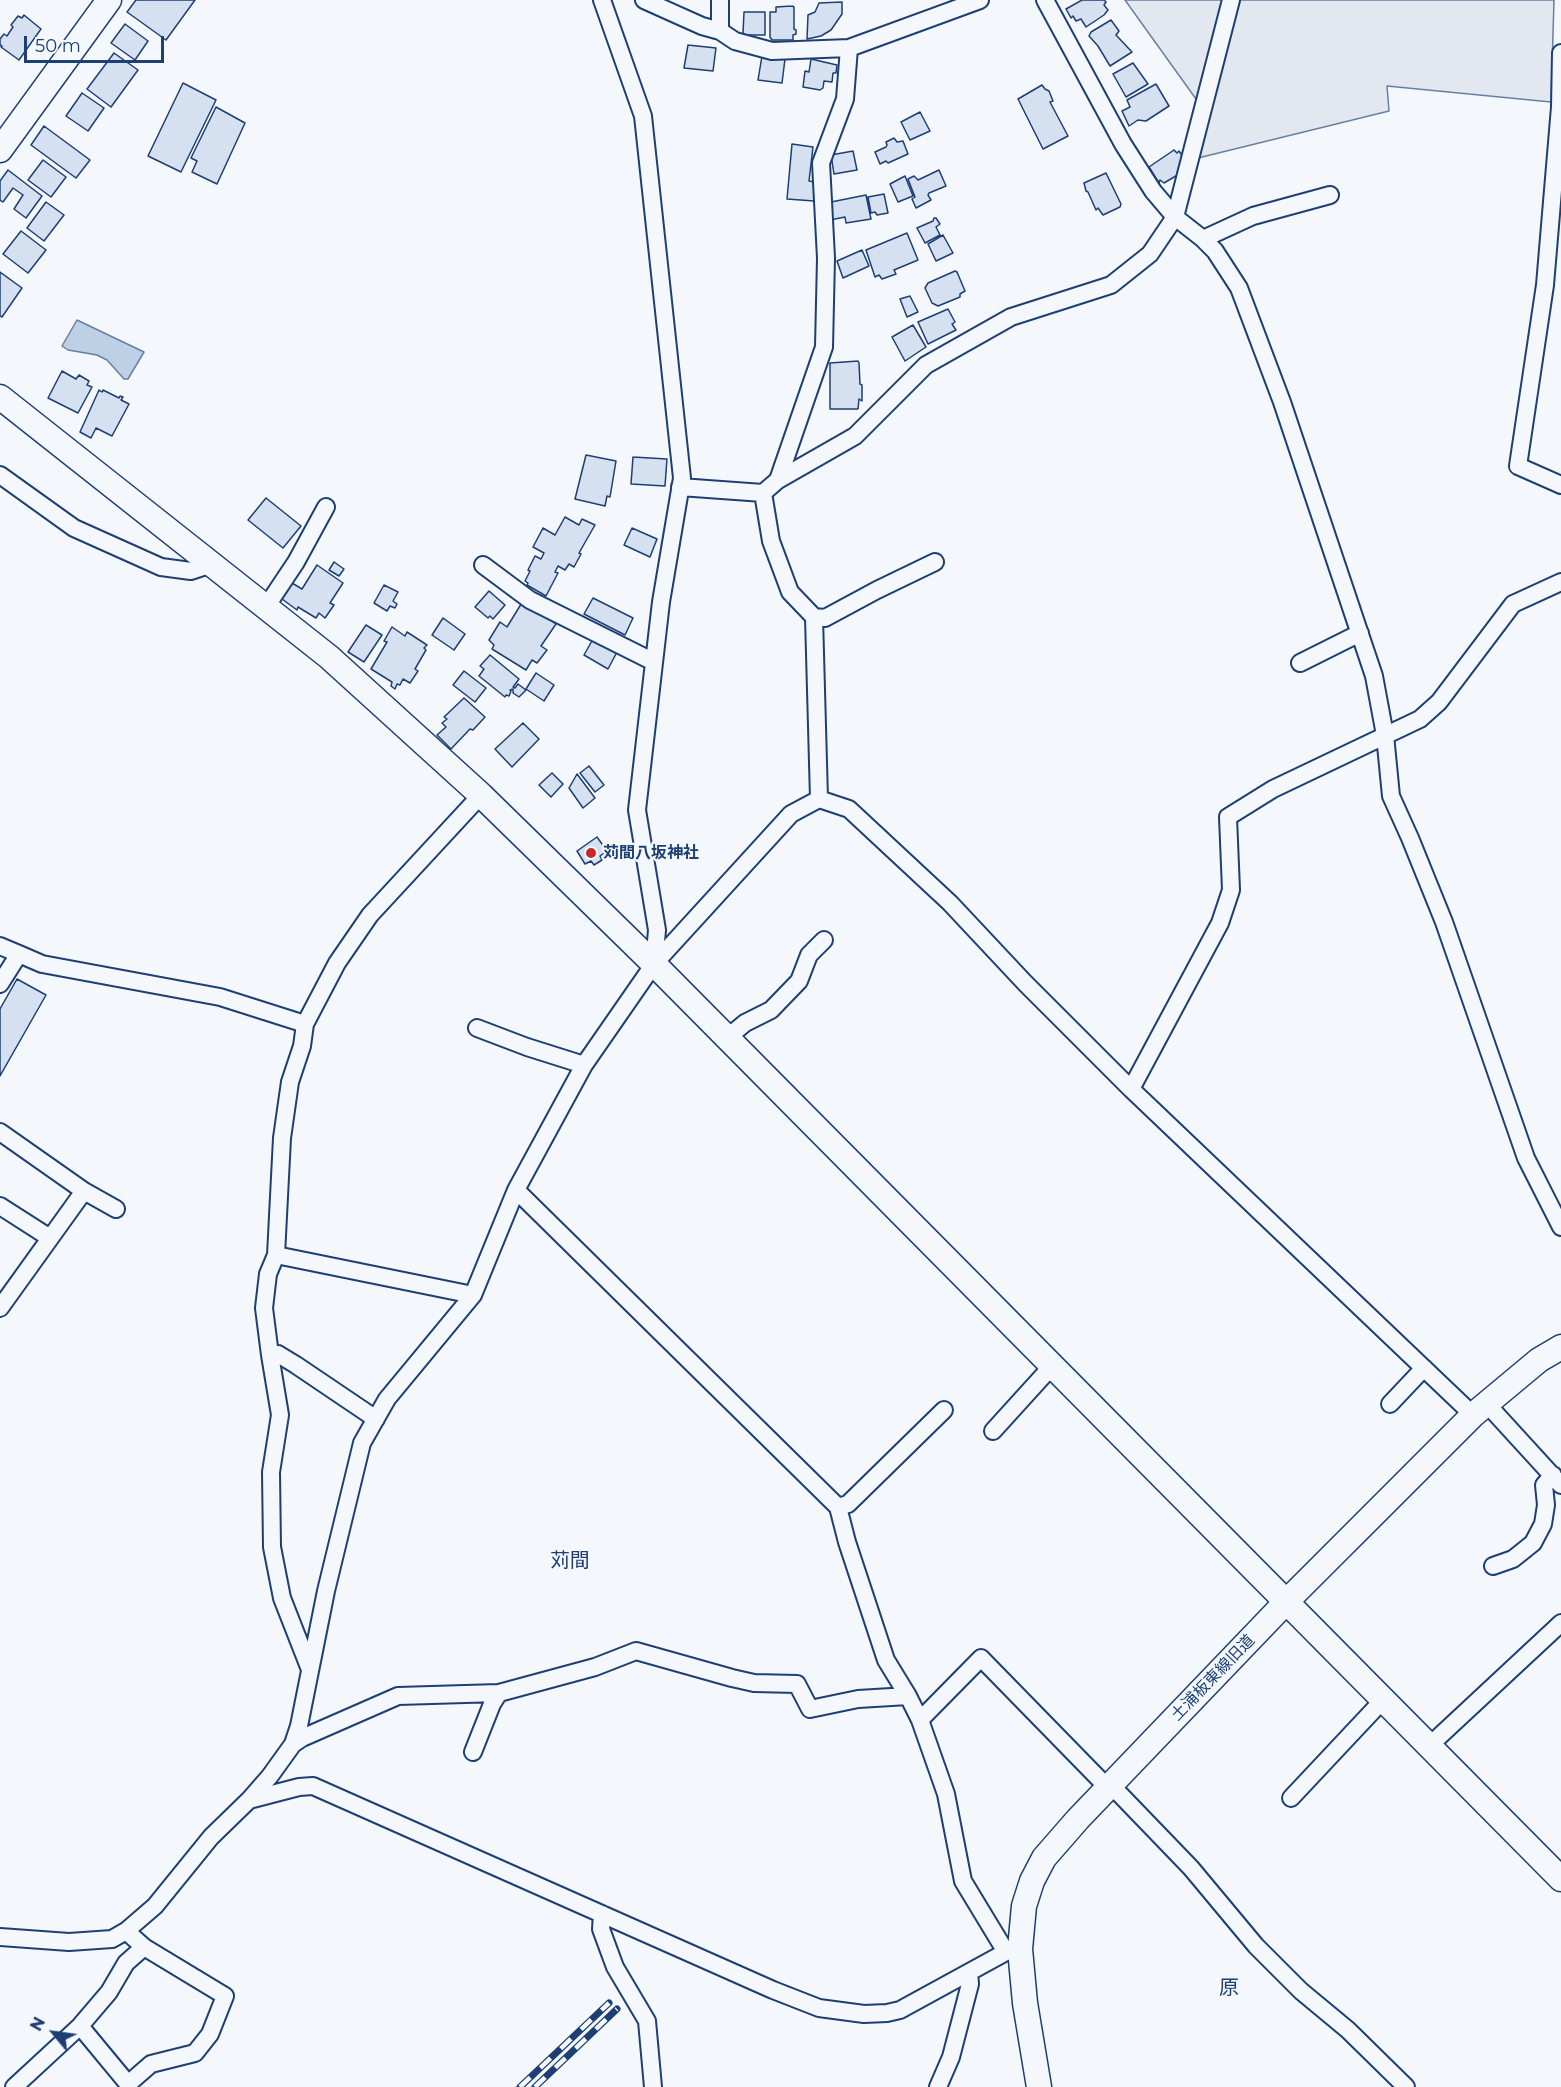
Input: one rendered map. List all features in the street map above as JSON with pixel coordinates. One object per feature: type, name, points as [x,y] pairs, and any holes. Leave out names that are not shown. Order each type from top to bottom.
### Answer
[{"type":"street","points":[[0,150],[110,0]]},
{"type":"street","points":[[602,0],[644,116],[682,478],[660,602],[637,810],[657,930],[654,964]]},
{"type":"street","points":[[644,0],[702,26],[720,31],[735,41],[771,51],[849,48],[980,0]]},
{"type":"street","points":[[720,0],[720,31]]},
{"type":"street","points":[[1045,0],[1123,144],[1153,191],[1175,217],[1203,239],[1215,252],[1239,288],[1282,402],[1374,676],[1386,735],[1391,796],[1444,922],[1526,1158],[1559,1213]]},
{"type":"street","points":[[680,487],[763,493],[778,480],[855,436],[926,365],[1011,317],[1111,285],[1150,254],[1175,217],[1231,0]]},
{"type":"street","points":[[778,480],[824,347],[826,258],[821,163],[844,99],[849,48]]},
{"type":"street","points":[[1561,53],[1560,107],[1545,285],[1518,466],[1561,485]]},
{"type":"street","points":[[1203,239],[1253,216],[1330,195]]},
{"type":"street","points":[[0,397],[329,657],[481,795],[654,964],[1561,1879]]},
{"type":"street","points":[[0,475],[74,528],[160,567],[191,571],[212,564]]},
{"type":"street","points":[[763,493],[771,541],[790,592],[814,617],[825,618],[935,562]]},
{"type":"street","points":[[266,607],[296,562],[326,507]]},
{"type":"street","points":[[483,565],[530,600],[654,662]]},
{"type":"street","points":[[1131,1089],[1220,923],[1231,890],[1228,818],[1273,789],[1420,719],[1439,702],[1513,604],[1560,581]]},
{"type":"street","points":[[814,617],[819,799]]},
{"type":"street","points":[[1300,663],[1360,633]]},
{"type":"street","points":[[309,1668],[282,1598],[272,1547],[271,1472],[280,1415],[264,1308],[268,1274],[276,1255],[282,1138],[290,1082],[302,1046],[304,1024],[337,963],[370,915],[481,795]]},
{"type":"street","points":[[0,1937],[69,1942],[112,1939],[126,1931],[155,1906],[211,1837],[270,1776],[293,1744],[299,1726],[326,1591],[362,1443],[387,1399],[473,1295],[516,1190],[584,1065],[654,964],[791,814],[819,799],[849,809],[950,903],[1025,983],[1131,1089],[1424,1368],[1480,1409],[1557,1480],[1544,1485],[1546,1504],[1543,1524],[1533,1543],[1514,1559],[1493,1566]]},
{"type":"street","points":[[726,1038],[745,1023],[771,1010],[799,981],[809,955],[824,940]]},
{"type":"street","points":[[0,946],[42,964],[220,997],[304,1024]]},
{"type":"street","points":[[0,984],[19,954]]},
{"type":"street","points":[[477,1028],[584,1065]]},
{"type":"street","points":[[0,1132],[84,1191],[116,1209]]},
{"type":"street","points":[[249,1800],[299,1787],[313,1786],[772,1990],[819,2007],[864,2014],[900,2010],[1013,1950],[963,1881],[946,1794],[920,1720],[908,1695],[886,1660],[846,1542],[838,1507],[516,1190]]},
{"type":"street","points":[[0,1308],[84,1191]]},
{"type":"street","points":[[0,1206],[50,1238]]},
{"type":"street","points":[[276,1255],[473,1295]]},
{"type":"street","name":"土浦板東線旧道","points":[[1038,2087],[1013,1950],[1032,1881],[1044,1858],[1078,1819],[1287,1601],[1480,1409],[1539,1360],[1561,1347]]},
{"type":"street","points":[[270,1355],[278,1354],[376,1419]]},
{"type":"street","points":[[993,1431],[1053,1366]]},
{"type":"street","points":[[1390,1404],[1424,1368]]},
{"type":"street","points":[[838,1507],[848,1504],[944,1410]]},
{"type":"street","points":[[1429,1746],[1561,1623]]},
{"type":"street","points":[[293,1744],[398,1696],[499,1693],[595,1667],[636,1651],[754,1683],[797,1684],[810,1709],[858,1699],[908,1695]]},
{"type":"street","points":[[920,1720],[981,1658],[1021,1702],[1191,1868],[1256,1946],[1301,1991],[1348,2030],[1406,2087]]},
{"type":"street","points":[[473,1752],[492,1704],[499,1693]]},
{"type":"street","points":[[1292,1798],[1383,1700]]},
{"type":"street","points":[[602,1914],[601,1929],[615,1967],[647,2021],[653,2087]]},
{"type":"street","points":[[80,2026],[126,2085],[151,2064],[195,2053],[210,2034],[225,1996],[144,1947],[126,1931]]},
{"type":"street","points":[[14,2087],[80,2026],[110,1992],[126,1963],[144,1947]]},
{"type":"street","points":[[938,2087],[951,2057],[970,1984],[969,1973]]},
{"type":"shaded area","points":[[1125,0],[1226,0],[1201,99],[1196,99]]},
{"type":"shaded area","points":[[1237,0],[1554,0],[1551,102],[1387,86],[1389,111],[1198,158]]},
{"type":"water","points":[[77,320],[144,352],[128,379],[124,379],[107,360],[97,355],[68,350],[62,346]]},
{"type":"building","points":[[136,0],[195,0],[166,40],[127,12]]},
{"type":"building","points":[[1082,0],[1104,0],[1106,2],[1104,5],[1108,10],[1086,27],[1081,19],[1076,21],[1073,16],[1071,18],[1066,9]]},
{"type":"building","points":[[842,2],[842,14],[831,30],[821,36],[807,39],[808,15],[815,12],[819,3]]},
{"type":"building","points":[[776,7],[794,7],[794,29],[796,30],[793,40],[772,40],[770,12],[776,12]]},
{"type":"building","points":[[744,12],[765,12],[765,35],[743,33]]},
{"type":"building","points":[[24,15],[41,29],[19,60],[1,47],[0,39],[4,34],[7,36],[18,16],[22,18]]},
{"type":"building","points":[[1111,20],[1119,31],[1116,35],[1132,52],[1110,66],[1089,36],[1091,32]]},
{"type":"building","points":[[125,24],[148,41],[135,60],[111,43]]},
{"type":"building","points":[[688,45],[716,48],[713,71],[684,68]]},
{"type":"building","points":[[114,53],[138,70],[111,107],[87,89]]},
{"type":"building","points":[[762,56],[785,59],[782,83],[758,80]]},
{"type":"building","points":[[811,59],[837,65],[832,82],[824,81],[823,88],[820,90],[803,87],[805,71],[809,72]]},
{"type":"building","points":[[1133,63],[1148,84],[1126,97],[1113,74]]},
{"type":"building","points":[[183,83],[216,100],[181,172],[148,156]]},
{"type":"building","points":[[1156,84],[1169,106],[1146,121],[1138,120],[1129,126],[1122,111],[1130,107],[1127,100]]},
{"type":"building","points":[[1042,85],[1049,91],[1053,101],[1050,102],[1068,136],[1043,149],[1018,99]]},
{"type":"building","points":[[82,93],[104,108],[88,131],[66,116]]},
{"type":"building","points":[[216,107],[245,123],[217,184],[192,172],[197,161],[191,158]]},
{"type":"building","points":[[920,112],[930,131],[910,140],[901,122]]},
{"type":"building","points":[[44,126],[90,160],[76,178],[31,145]]},
{"type":"building","points":[[894,138],[897,142],[903,141],[908,154],[880,164],[875,152],[886,147],[886,142]]},
{"type":"building","points":[[792,144],[813,147],[809,181],[815,182],[814,201],[787,199]]},
{"type":"building","points":[[1174,150],[1177,153],[1179,151],[1186,161],[1186,170],[1164,183],[1160,180],[1159,183],[1149,167]]},
{"type":"building","points":[[853,151],[857,170],[834,174],[831,155]]},
{"type":"building","points":[[43,160],[66,177],[51,197],[28,180]]},
{"type":"building","points":[[8,170],[42,196],[26,218],[14,209],[23,195],[13,188],[3,202],[0,200],[0,181]]},
{"type":"building","points":[[939,170],[946,186],[929,193],[931,200],[916,208],[912,199],[915,197],[908,179],[914,176],[918,180]]},
{"type":"building","points":[[1106,173],[1121,204],[1120,207],[1103,215],[1098,208],[1096,210],[1084,183]]},
{"type":"building","points":[[905,176],[913,196],[898,202],[890,184]]},
{"type":"building","points":[[884,194],[888,213],[877,215],[875,212],[871,213],[868,197]]},
{"type":"building","points":[[866,195],[871,219],[846,223],[845,217],[830,220],[826,203]]},
{"type":"building","points":[[46,202],[64,215],[44,241],[27,228]]},
{"type":"building","points":[[934,218],[940,224],[936,227],[940,235],[925,243],[917,228],[933,221]]},
{"type":"building","points":[[21,231],[46,250],[28,273],[3,254]]},
{"type":"building","points":[[907,233],[918,260],[894,270],[896,274],[882,279],[879,275],[875,277],[866,250]]},
{"type":"building","points":[[943,235],[953,253],[936,261],[928,244]]},
{"type":"building","points":[[862,250],[869,266],[843,278],[837,261]]},
{"type":"building","points":[[955,271],[965,291],[960,294],[960,297],[938,306],[932,303],[925,288],[928,283]]},
{"type":"building","points":[[0,272],[22,288],[2,317],[0,316]]},
{"type":"building","points":[[910,296],[918,312],[907,317],[900,299]]},
{"type":"building","points":[[948,309],[955,322],[952,324],[956,330],[928,344],[918,322]]},
{"type":"building","points":[[913,325],[926,347],[905,361],[892,337]]},
{"type":"building","points":[[858,361],[862,401],[859,399],[858,409],[830,409],[830,363]]},
{"type":"building","points":[[62,371],[76,379],[79,375],[89,381],[87,385],[92,387],[78,413],[48,398]]},
{"type":"building","points":[[99,390],[119,398],[123,397],[121,400],[129,404],[112,436],[96,428],[91,438],[80,432]]},
{"type":"building","points":[[586,455],[616,461],[610,497],[607,496],[605,506],[575,499]]},
{"type":"building","points":[[633,457],[667,459],[665,486],[631,484]]},
{"type":"building","points":[[266,498],[301,526],[283,548],[248,520]]},
{"type":"building","points":[[565,517],[579,525],[582,519],[595,525],[574,567],[569,564],[565,570],[558,566],[555,572],[558,573],[546,596],[527,585],[525,581],[535,556],[541,559],[544,553],[533,547],[543,528],[555,535]]},
{"type":"building","points":[[632,528],[657,539],[650,557],[624,545]]},
{"type":"building","points":[[334,562],[344,569],[339,576],[329,570]]},
{"type":"building","points":[[317,565],[343,583],[330,603],[334,605],[325,618],[319,613],[316,618],[298,607],[297,610],[282,599],[292,583],[302,589]]},
{"type":"building","points":[[384,585],[398,592],[393,601],[397,604],[395,608],[390,606],[387,611],[374,603]]},
{"type":"building","points":[[489,591],[505,605],[493,619],[490,616],[488,618],[475,607]]},
{"type":"building","points":[[593,598],[633,618],[625,635],[584,614]]},
{"type":"building","points":[[523,601],[556,624],[541,646],[547,650],[537,663],[532,660],[526,670],[492,649],[494,645],[489,640],[500,622],[507,627]]},
{"type":"building","points":[[443,618],[465,634],[454,650],[432,635]]},
{"type":"building","points":[[366,625],[382,635],[364,662],[348,652]]},
{"type":"building","points":[[392,627],[405,636],[407,632],[427,645],[415,669],[418,671],[410,683],[403,679],[395,689],[391,686],[392,682],[371,669],[387,642],[384,641]]},
{"type":"building","points":[[593,639],[617,652],[608,669],[584,655]]},
{"type":"building","points":[[490,655],[519,679],[513,687],[515,688],[518,684],[526,690],[519,697],[513,693],[513,689],[510,690],[509,696],[505,697],[479,676],[484,669],[480,666]]},
{"type":"building","points":[[464,671],[486,688],[475,702],[453,685]]},
{"type":"building","points":[[536,673],[554,685],[544,701],[526,689]]},
{"type":"building","points":[[464,698],[485,717],[451,749],[437,735],[446,727],[442,723],[447,719],[444,717]]},
{"type":"building","points":[[523,723],[539,739],[512,767],[495,749]]},
{"type":"building","points":[[589,766],[604,785],[595,792],[580,773]]},
{"type":"building","points":[[552,773],[563,784],[551,797],[539,785]]},
{"type":"building","points":[[577,774],[595,798],[583,808],[569,788]]},
{"type":"building","name":"苅間八坂神社","points":[[597,837],[607,851],[600,856],[602,860],[594,865],[591,861],[585,864],[577,851]]},
{"type":"building","points":[[17,979],[46,995],[0,1076],[0,1009]]},
{"type":"railway","points":[[520,2087],[609,2003]]},
{"type":"railway","points":[[535,2087],[617,2009]]},
{"type":"place","name":"苅間八坂神社","points":[[591,853]]},
{"type":"district","name":"苅間","points":[[570,1561]]},
{"type":"district","name":"原","points":[[1229,1988]]}]
